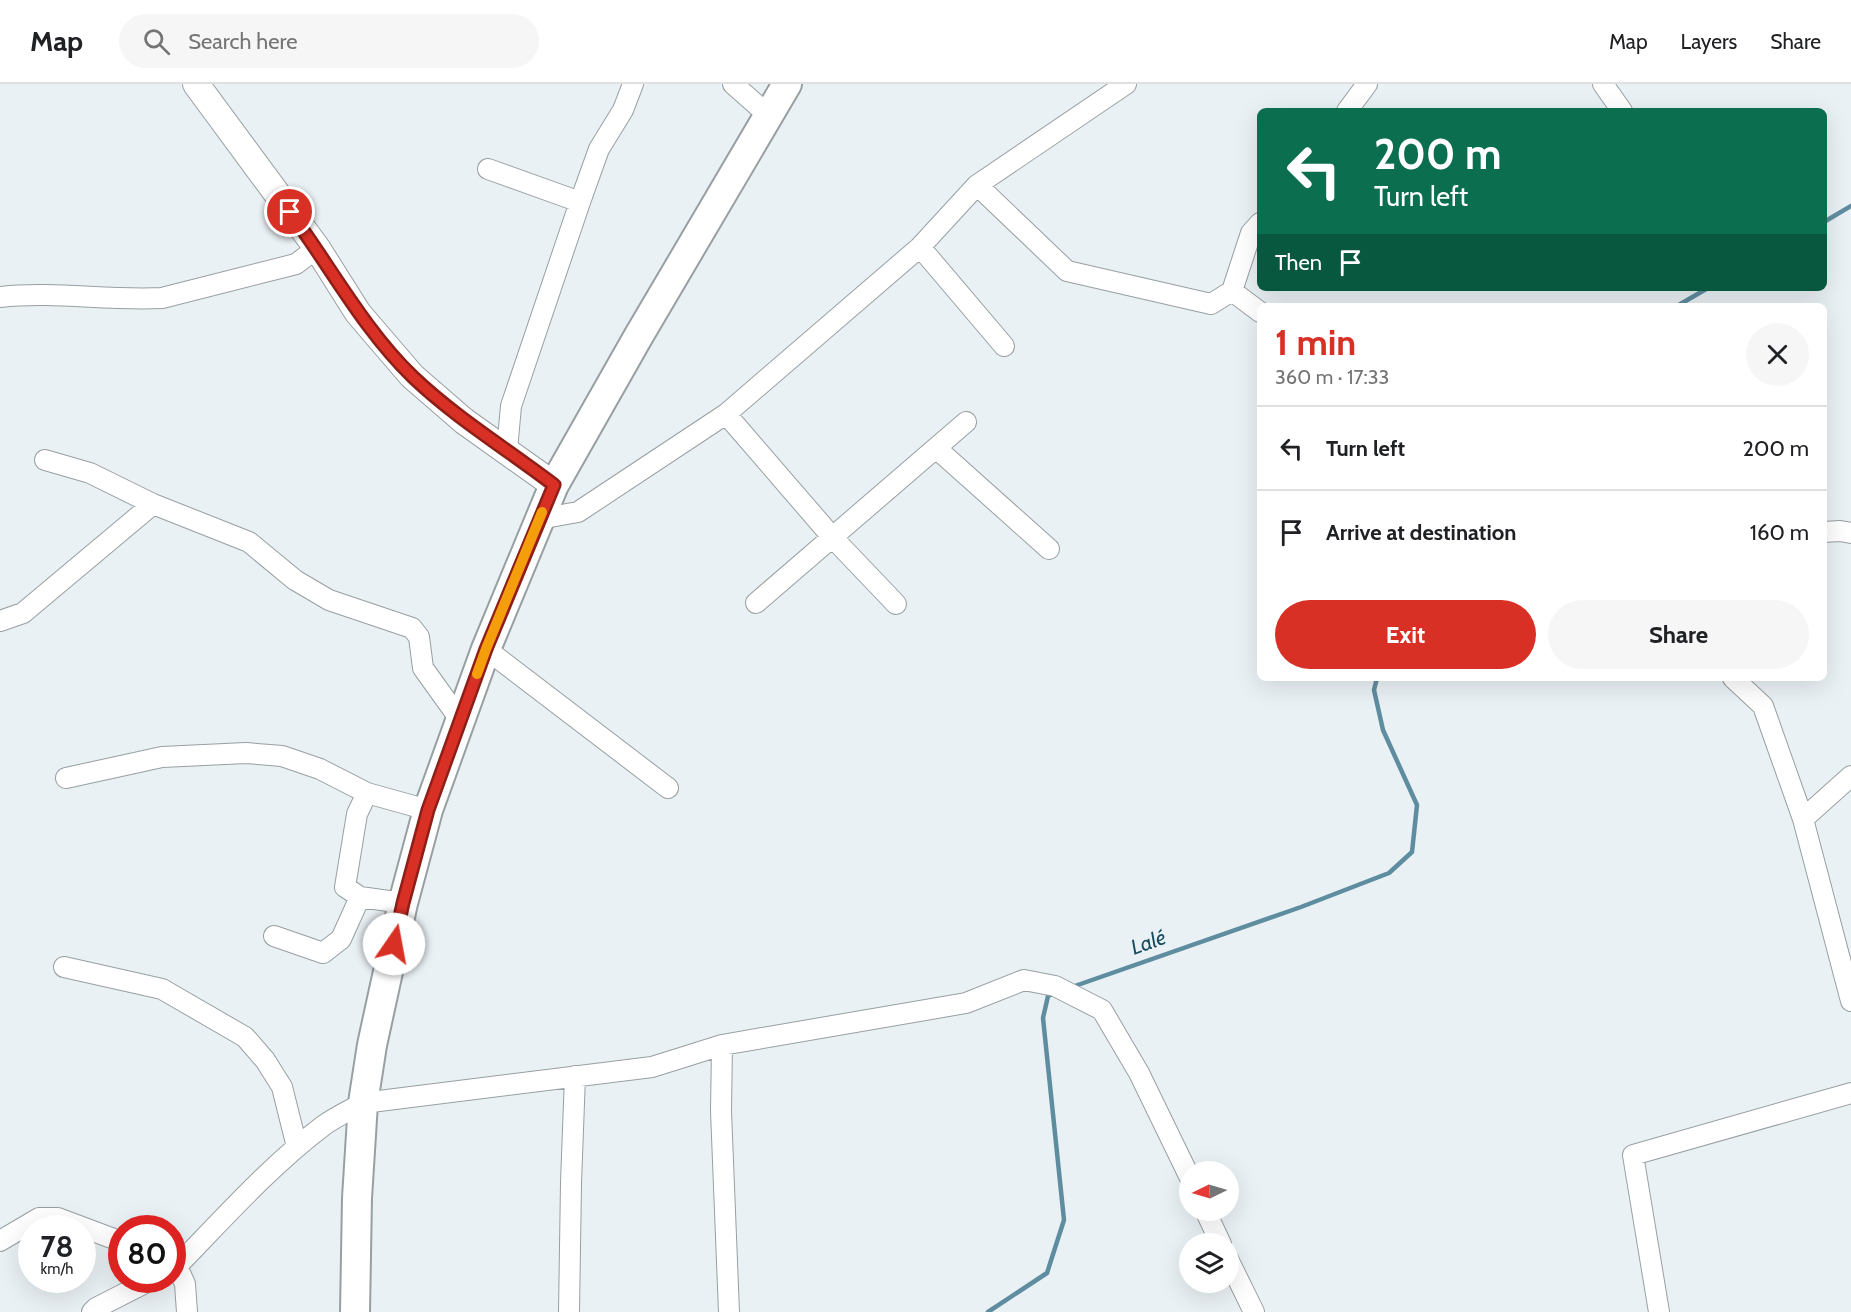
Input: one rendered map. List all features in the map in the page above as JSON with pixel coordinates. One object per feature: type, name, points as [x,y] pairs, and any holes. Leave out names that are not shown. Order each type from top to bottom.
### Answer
[{"type":"highway","points":[[355,1312],[357,1198],[363,1102],[372,1046],[403,903],[428,810],[486,649],[554,485],[787,84]]},
{"type":"main road","points":[[196,84],[317,248],[358,313],[412,376],[464,421],[554,485]]},
{"type":"street","points":[[507,450],[511,406],[580,202],[599,149],[623,110],[633,84]]},
{"type":"street","points":[[733,84],[768,115]]},
{"type":"street","points":[[539,519],[578,512],[726,414],[920,247],[977,185],[1126,84]]},
{"type":"street","points":[[1349,108],[1367,84]]},
{"type":"street","points":[[1603,84],[1620,108]]},
{"type":"street","points":[[488,170],[580,202]]},
{"type":"street","points":[[977,185],[1067,271],[1211,304],[1232,291],[1251,233],[1257,227]]},
{"type":"street","points":[[920,247],[1004,346]]},
{"type":"street","points":[[0,297],[22,294],[162,298],[296,264],[317,248]]},
{"type":"street","points":[[1232,291],[1257,310]]},
{"type":"street","points":[[726,414],[833,538],[896,604]]},
{"type":"street","points":[[756,603],[966,422]]},
{"type":"street","points":[[936,448],[1049,549]]},
{"type":"street","points":[[45,460],[90,473],[153,504],[249,542],[295,580],[329,600],[412,628],[419,637],[423,668],[461,721]]},
{"type":"street","points":[[0,621],[23,613],[153,504]]},
{"type":"street","points":[[1827,532],[1840,531],[1851,534]]},
{"type":"street","points":[[486,649],[668,788]]},
{"type":"street","points":[[1736,681],[1763,706],[1803,819],[1851,1001]]},
{"type":"street","points":[[66,778],[162,757],[246,753],[282,756],[320,769],[367,793],[428,810]]},
{"type":"street","points":[[1803,819],[1851,776]]},
{"type":"street","points":[[367,793],[357,814],[345,887],[360,897],[403,903]]},
{"type":"street","points":[[274,936],[322,953],[341,939],[360,897]]},
{"type":"street","points":[[64,967],[162,989],[245,1037],[266,1060],[282,1088],[297,1147]]},
{"type":"street","points":[[186,1254],[269,1171],[326,1124],[363,1102],[652,1067],[722,1045],[966,1003],[1024,980],[1063,990],[1102,1010],[1139,1074],[1182,1161]]},
{"type":"street","points":[[722,1045],[729,1312]]},
{"type":"street","points":[[569,1312],[575,1076]]},
{"type":"street","points":[[1659,1312],[1633,1155],[1851,1093]]},
{"type":"street","points":[[0,1241],[39,1218],[58,1218],[108,1237]]},
{"type":"street","points":[[1239,1281],[1254,1312]]},
{"type":"street","points":[[92,1312],[125,1293]]},
{"type":"street","points":[[185,1293],[187,1312]]},
{"type":"waterway","name":"Lalé","points":[[1827,220],[1851,206]]},
{"type":"waterway","name":"Lalé","points":[[1682,303],[1703,291]]},
{"type":"waterway","name":"Lalé","points":[[1072,987],[1301,907],[1389,873],[1412,852],[1417,805],[1383,730],[1374,690],[1376,681]]},
{"type":"waterway","name":"Lalé","points":[[988,1312],[1047,1273],[1064,1220],[1043,1018],[1048,996],[1055,993]]},
{"type":"slow traffic","points":[[477,674],[542,512]]},
{"type":"route","points":[[290,212],[317,248],[358,313],[412,376],[464,421],[554,485],[486,649],[428,810],[394,944]]}]
